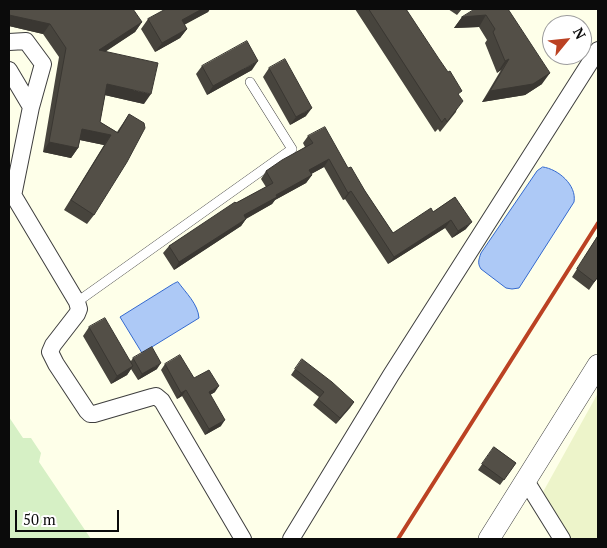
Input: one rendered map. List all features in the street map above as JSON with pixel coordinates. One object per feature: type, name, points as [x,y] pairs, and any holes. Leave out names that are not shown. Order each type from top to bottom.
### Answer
[{"type":"street","points":[[9,42],[26,41],[43,64],[11,192],[79,309],[50,352],[90,414],[156,396],[162,402],[243,539]]},
{"type":"street","points":[[291,539],[391,375],[598,50]]},
{"type":"street","points":[[9,70],[31,107]]},
{"type":"street","points":[[489,539],[597,372]]},
{"type":"street","points":[[526,481],[562,539]]},
{"type":"lane","points":[[76,302],[292,150],[250,82]]},
{"type":"green space","points":[[598,393],[598,539],[570,539],[543,492]]},
{"type":"green space","points":[[9,417],[23,438],[31,438],[41,453],[39,462],[91,539],[9,539]]},
{"type":"water","points":[[543,167],[555,171],[565,179],[573,190],[574,202],[519,288],[506,288],[481,269],[479,263],[481,253],[537,171]]},
{"type":"water","points":[[178,282],[194,303],[199,318],[142,353],[120,317]]},
{"type":"building","points":[[9,9],[133,9],[142,22],[99,50],[158,63],[151,94],[107,84],[100,122],[118,133],[129,114],[144,123],[145,128],[127,162],[94,215],[71,200],[111,135],[82,129],[78,148],[49,142],[66,48],[50,24],[9,15]]},
{"type":"building","points":[[166,9],[202,9],[182,20],[187,29],[162,43],[148,19]]},
{"type":"building","points":[[369,9],[406,9],[448,72],[450,71],[462,91],[458,94],[463,101],[447,122],[445,118],[442,122]]},
{"type":"building","points":[[475,9],[508,9],[542,61],[542,65],[545,65],[550,73],[533,84],[490,91],[509,59],[505,61],[493,32],[495,29],[486,15],[462,17]]},
{"type":"building","points":[[247,41],[258,61],[213,86],[202,66]]},
{"type":"building","points":[[285,59],[312,108],[296,117],[269,68]]},
{"type":"building","points":[[325,127],[348,168],[351,167],[393,233],[431,208],[433,212],[455,197],[472,222],[458,231],[451,220],[394,257],[351,191],[348,193],[329,159],[309,170],[312,175],[244,215],[246,219],[179,262],[169,246],[235,202],[273,183],[266,171],[313,143],[308,136]]},
{"type":"building","points":[[598,236],[598,277],[594,282],[577,269]]},
{"type":"building","points":[[105,318],[133,366],[117,376],[89,327]]},
{"type":"building","points":[[152,347],[161,363],[142,374],[133,358]]},
{"type":"building","points":[[180,355],[194,378],[209,370],[219,386],[209,392],[225,420],[209,429],[186,390],[181,393],[165,364]]},
{"type":"building","points":[[302,359],[354,402],[340,418],[318,399],[324,392],[295,369]]},
{"type":"building","points":[[494,447],[516,463],[504,480],[482,464]]},
{"type":"railway","points":[[398,539],[598,223]]}]
